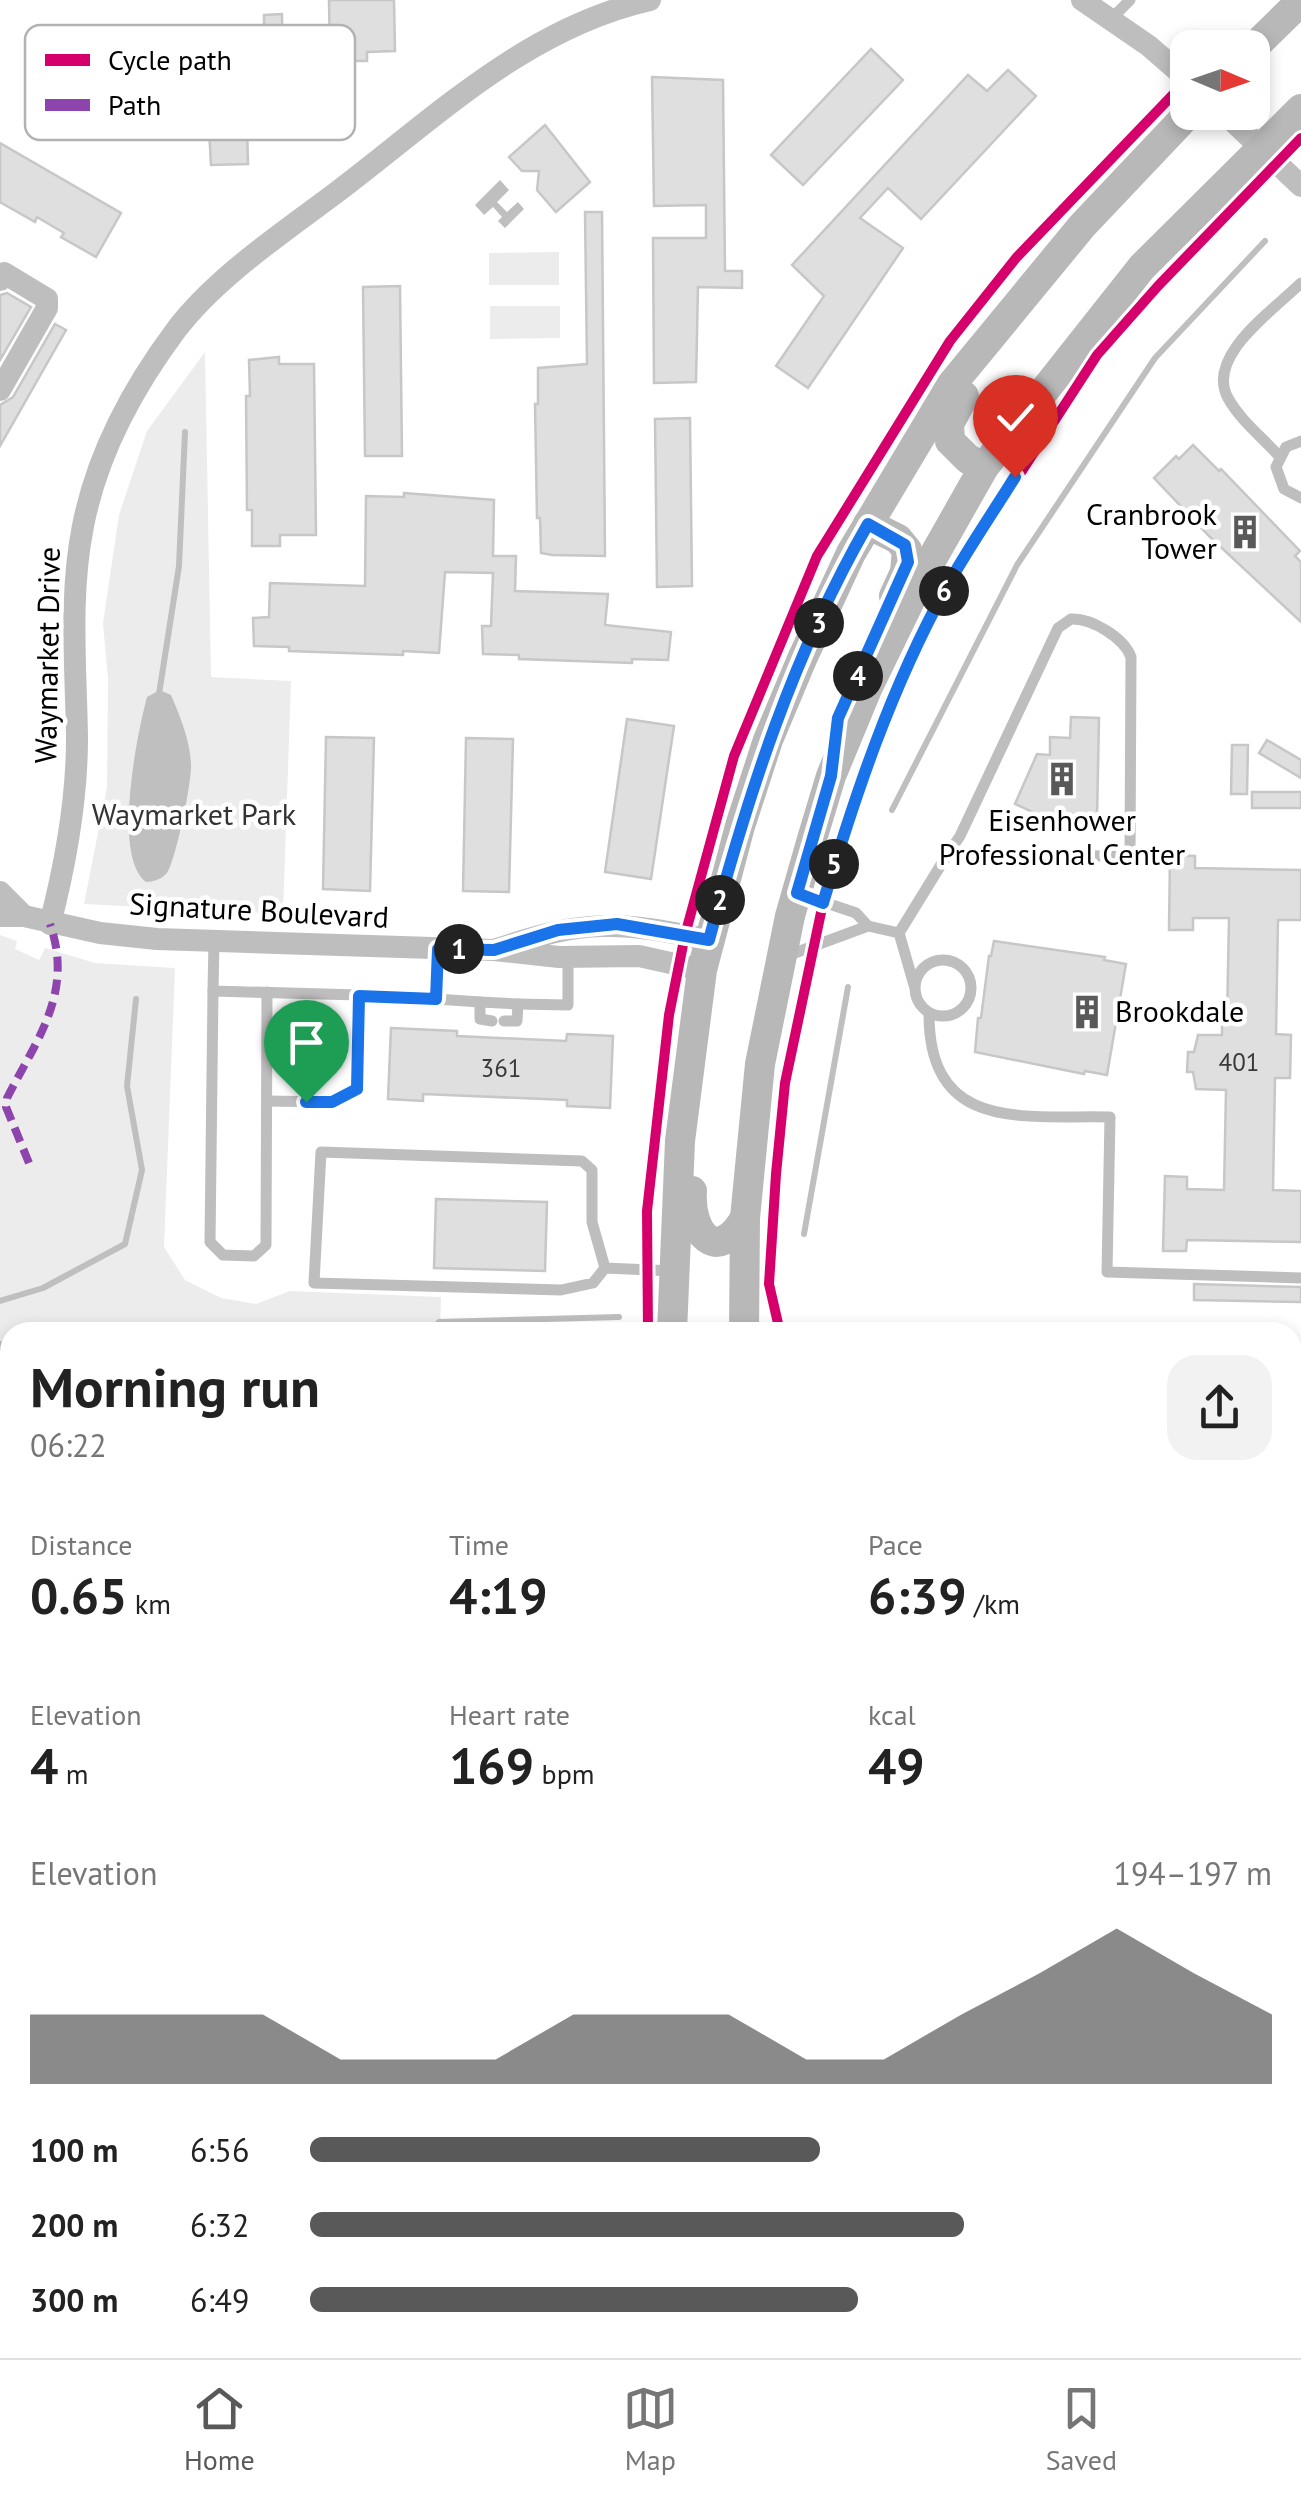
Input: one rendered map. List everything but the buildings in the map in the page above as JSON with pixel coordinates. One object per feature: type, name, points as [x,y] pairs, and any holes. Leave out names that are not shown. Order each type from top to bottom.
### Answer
[{"type":"main road","points":[[1270,31],[1301,1]]},
{"type":"main road","points":[[744,1322],[745,1218],[760,1064],[797,893],[831,776],[867,689],[920,580],[984,468],[1142,267],[1301,109]]},
{"type":"main road","points":[[672,1322],[680,1140],[700,982],[740,826],[768,740],[802,658],[868,524],[952,384],[1082,226],[1173,130]]},
{"type":"main road","points":[[984,468],[968,459],[950,440],[949,424],[960,403],[1067,263],[1082,226]]},
{"type":"main road","points":[[831,776],[838,718],[908,562],[905,545],[868,524]]},
{"type":"main road","points":[[700,982],[709,1036],[695,1147],[692,1220],[698,1232],[718,1242],[735,1235],[745,1218]]},
{"type":"street","name":"Waymarket Drive","points":[[50,924],[69,844],[74,799],[74,616],[82,529],[91,489],[111,435],[134,392],[179,327],[230,276],[420,124],[525,50],[585,20],[650,0]]},
{"type":"street","points":[[1082,0],[1170,66]]},
{"type":"street","points":[[1242,130],[1301,186]]},
{"type":"street","points":[[0,390],[48,308],[48,299],[2,277]]},
{"type":"street","name":"Signature Boulevard","points":[[0,892],[12,916],[100,934],[639,956],[700,982]]},
{"type":"street","name":"Signature Boulevard","points":[[494,950],[558,930],[617,924],[709,940]]},
{"type":"lane","points":[[1111,19],[1130,0]]},
{"type":"lane","points":[[1279,456],[1230,402],[1223,370],[1233,349],[1301,284]]},
{"type":"lane","points":[[1301,441],[1286,447],[1279,456],[1278,479],[1284,489],[1301,498]]},
{"type":"lane","points":[[914,985],[918,974],[935,961],[946,960],[965,971],[971,992],[960,1011],[940,1017],[929,1014],[920,1006],[899,933],[947,855],[960,836],[1058,628],[1080,618],[1122,642],[1128,648],[1134,669],[1130,856],[947,855]]},
{"type":"lane","points":[[797,893],[856,913],[868,926]]},
{"type":"lane","points":[[782,958],[868,926],[899,933]]},
{"type":"lane","points":[[214,941],[210,1242],[224,1255],[254,1256],[266,1244],[268,992]]},
{"type":"lane","points":[[436,999],[438,949]]},
{"type":"lane","points":[[213,990],[568,1005],[568,956]]},
{"type":"lane","points":[[267,1102],[332,1102],[357,1089],[359,996]]},
{"type":"lane","points":[[480,1002],[480,1019],[498,1021],[517,1021],[518,1004]]},
{"type":"lane","points":[[929,1014],[931,1052],[937,1071],[972,1104],[989,1112],[1012,1115],[1110,1117],[1107,1272],[1301,1278]]},
{"type":"lane","points":[[321,1152],[582,1162],[592,1170],[592,1222],[605,1268],[592,1283],[562,1290],[314,1283],[321,1152]]},
{"type":"lane","points":[[605,1268],[673,1270]]},
{"type":"green space","points":[[559,252],[559,285],[489,285],[489,253]]},
{"type":"green space","points":[[490,306],[560,306],[560,338],[490,339]]},
{"type":"green space","name":"Waymarket Park","points":[[205,352],[211,677],[291,681],[283,914],[84,904],[107,787],[108,679],[103,623],[119,515],[147,431]]},
{"type":"green space","points":[[0,935],[17,941],[15,949],[39,960],[45,948],[95,963],[175,968],[164,1247],[185,1280],[221,1298],[256,1304],[290,1291],[441,1297],[440,1322],[0,1322]]},
{"type":"shaded area","points":[[500,180],[509,190],[497,202],[507,212],[518,202],[524,209],[505,228],[493,207],[484,215],[475,205]]},
{"type":"shaded area","points":[[160,690],[171,695],[181,720],[189,746],[191,773],[171,865],[163,877],[146,882],[136,868],[130,847],[130,794],[147,697]]},
{"type":"waterway","points":[[892,810],[1017,565],[1155,358],[1265,241]]},
{"type":"waterway","points":[[159,694],[179,566],[185,432]]},
{"type":"waterway","points":[[804,1234],[848,987]]},
{"type":"waterway","points":[[0,1301],[43,1288],[125,1244],[142,1170],[127,1086],[136,999]]},
{"type":"waterway","points":[[439,1322],[619,1317]]},
{"type":"marked path","points":[[29,1163],[6,1107],[55,994],[58,972],[50,924]]},
{"type":"cycle path","points":[[648,1322],[647,1211],[669,1015],[685,935],[734,756],[817,556],[950,341],[1016,258],[1170,98]]},
{"type":"cycle path","points":[[778,1322],[769,1284],[785,1083],[823,903],[857,790],[902,678],[946,588],[1097,355],[1301,138]]},
{"type":"place","name":"Cranbrook Tower","points":[[1245,532]]},
{"type":"place","name":"Eisenhower Professional Center","points":[[1062,779]]},
{"type":"place","name":"Brookdale","points":[[1087,1012]]},
{"type":"route","points":[[306,1102],[332,1102],[357,1089],[359,996],[436,999],[438,949],[494,950],[558,930],[617,924],[709,940],[768,740],[802,658],[868,524],[905,545],[908,562],[838,718],[831,776],[797,893],[823,903],[856,790],[902,678],[946,588],[1015,477]]}]
